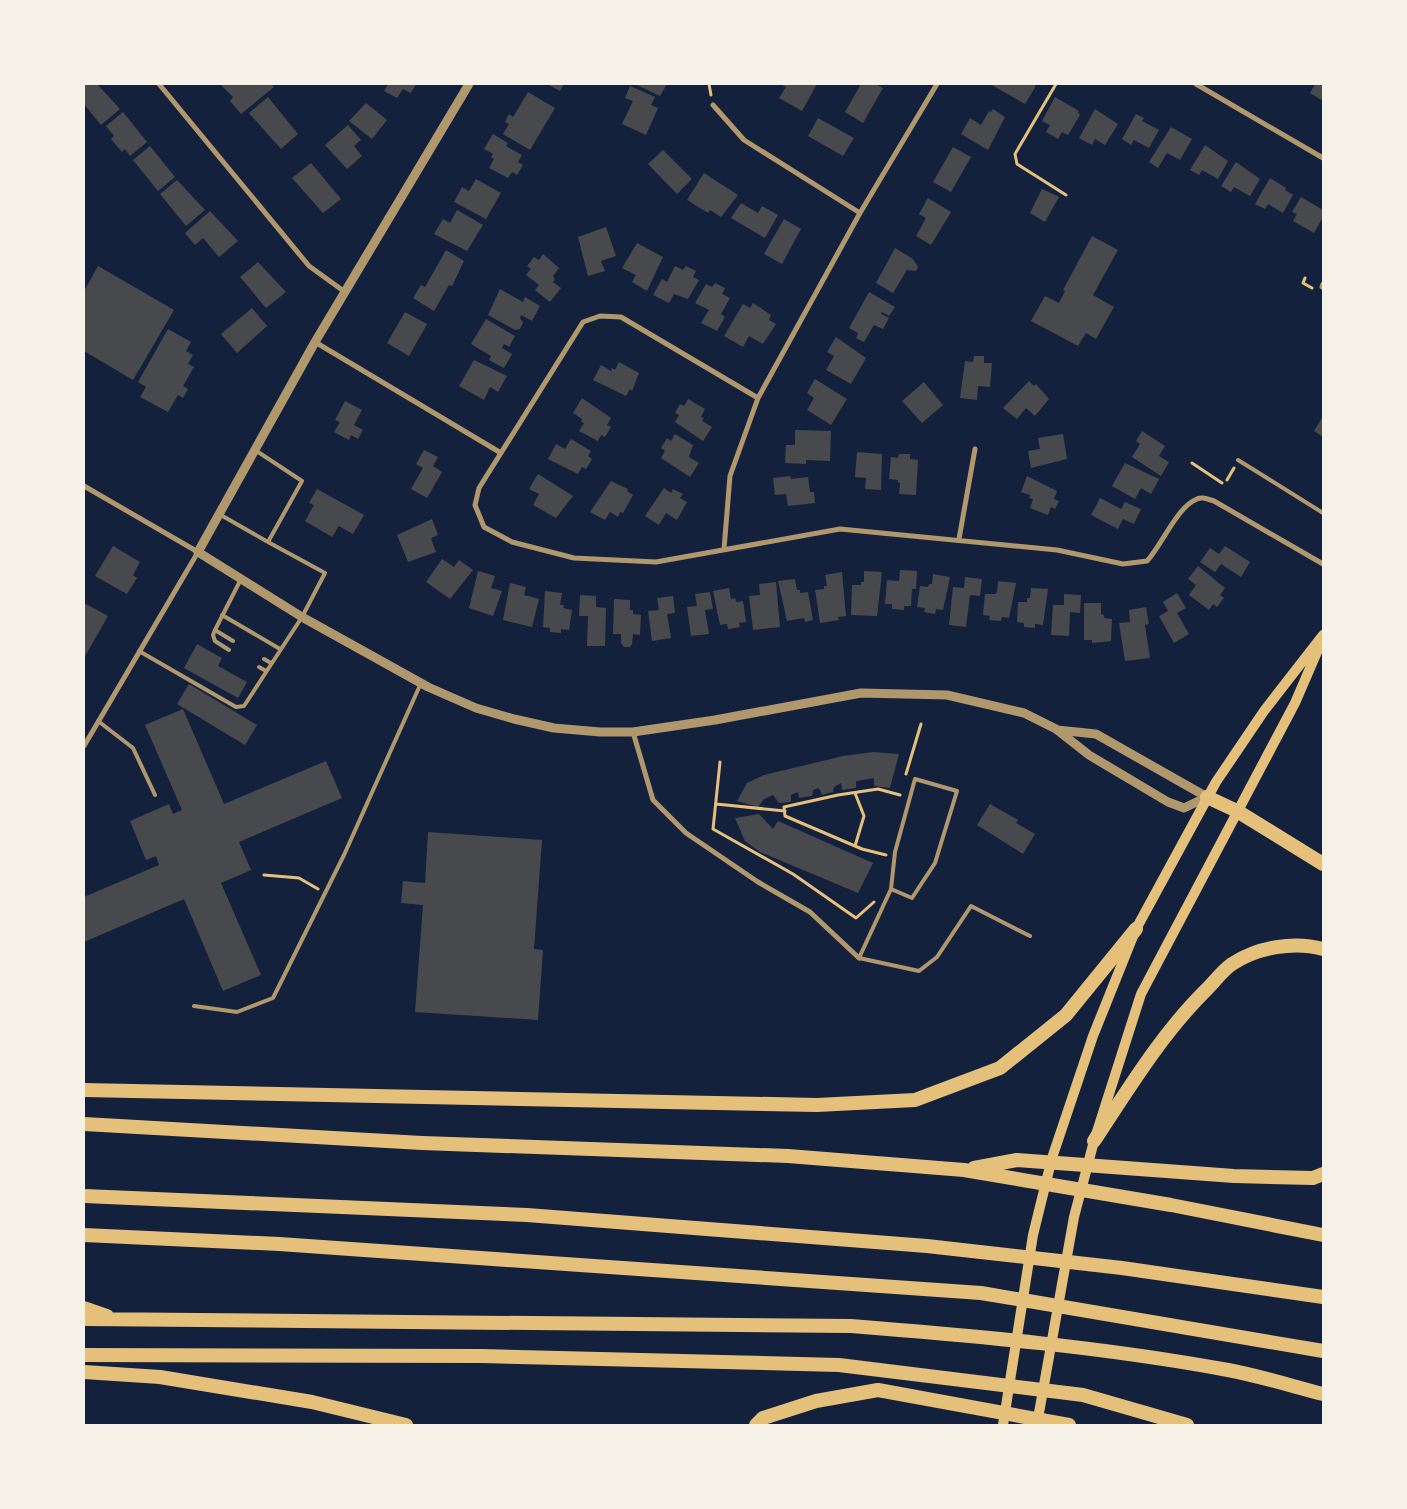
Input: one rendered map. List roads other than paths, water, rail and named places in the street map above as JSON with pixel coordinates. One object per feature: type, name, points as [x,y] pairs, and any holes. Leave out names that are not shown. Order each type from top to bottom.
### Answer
[{"type":"highway","points":[[1207,797],[1237,811],[1323,864]]},
{"type":"highway","points":[[84,1090],[817,1105],[915,1100],[1000,1068],[1066,1015],[1136,929]]},
{"type":"highway","points":[[1094,1141],[1138,1073],[1178,1020],[1232,964],[1272,947],[1306,944],[1323,949]]},
{"type":"highway","points":[[84,1124],[422,1143],[788,1156],[964,1170],[1170,1205],[1323,1235]]},
{"type":"highway","points":[[964,1170],[1017,1160],[1234,1176],[1313,1178],[1323,1174]]},
{"type":"highway","points":[[84,1196],[527,1215],[927,1246],[1122,1268],[1323,1297]]},
{"type":"highway","points":[[84,1235],[279,1244],[981,1293],[1323,1351]]},
{"type":"highway","points":[[84,1308],[119,1320]]},
{"type":"highway","points":[[84,1319],[851,1326],[938,1333],[1103,1352],[1229,1370],[1323,1394]]},
{"type":"highway","points":[[84,1355],[481,1356],[839,1365],[1083,1396],[1187,1425]]},
{"type":"highway","points":[[84,1372],[160,1377],[312,1402],[406,1425]]},
{"type":"highway","points":[[756,1425],[763,1418],[816,1401],[878,1390],[1069,1425]]},
{"type":"main road","points":[[1003,1425],[1033,1235],[1052,1158],[1093,1036],[1136,929],[1207,797],[1264,711],[1323,637]]},
{"type":"main road","points":[[1037,1425],[1074,1218],[1094,1141],[1141,994],[1295,703],[1323,637]]},
{"type":"street","points":[[159,84],[310,266],[345,292]]},
{"type":"street","points":[[84,746],[198,552],[315,342],[469,84]]},
{"type":"street","points":[[724,549],[730,476],[758,398],[860,212],[937,84]]},
{"type":"street","points":[[1196,84],[1323,158]]},
{"type":"street","points":[[712,105],[744,140],[860,212]]},
{"type":"street","points":[[758,398],[621,317],[600,316],[583,322],[479,488],[475,505],[484,527],[512,542],[574,558],[656,562],[840,529],[959,539],[1057,550],[1122,564],[1147,561],[1158,549],[1188,504],[1196,499],[1204,498],[1323,564]]},
{"type":"street","points":[[315,342],[501,453]]},
{"type":"street","points":[[959,539],[975,449]]},
{"type":"street","points":[[84,486],[198,552],[302,616],[421,683],[476,708],[514,719],[554,728],[600,732],[633,732],[715,720],[861,693],[947,695],[1024,712],[1056,730],[1089,755],[1168,802],[1184,808],[1207,797]]},
{"type":"street","points":[[1056,730],[1096,734],[1207,797]]},
{"type":"street","points":[[633,732],[653,800],[686,833],[758,882],[810,912],[859,958]]},
{"type":"lane","points":[[255,450],[302,481],[268,542]]},
{"type":"lane","points":[[1238,460],[1323,513]]},
{"type":"lane","points":[[139,651],[236,707],[244,706],[302,616],[325,573],[219,514]]},
{"type":"lane","points":[[229,650],[213,638],[222,615],[241,579]]},
{"type":"lane","points":[[222,615],[280,649]]},
{"type":"lane","points":[[215,630],[233,641]]},
{"type":"lane","points":[[264,659],[271,663]]},
{"type":"lane","points":[[259,667],[266,671]]},
{"type":"lane","points":[[194,1006],[237,1012],[273,998],[325,893],[421,683]]},
{"type":"lane","points":[[98,721],[133,748],[156,795]]},
{"type":"lane","points":[[891,889],[912,898],[935,863],[957,791],[915,779],[895,852],[891,889],[859,958],[918,971],[937,957],[971,906],[1030,936]]}]
